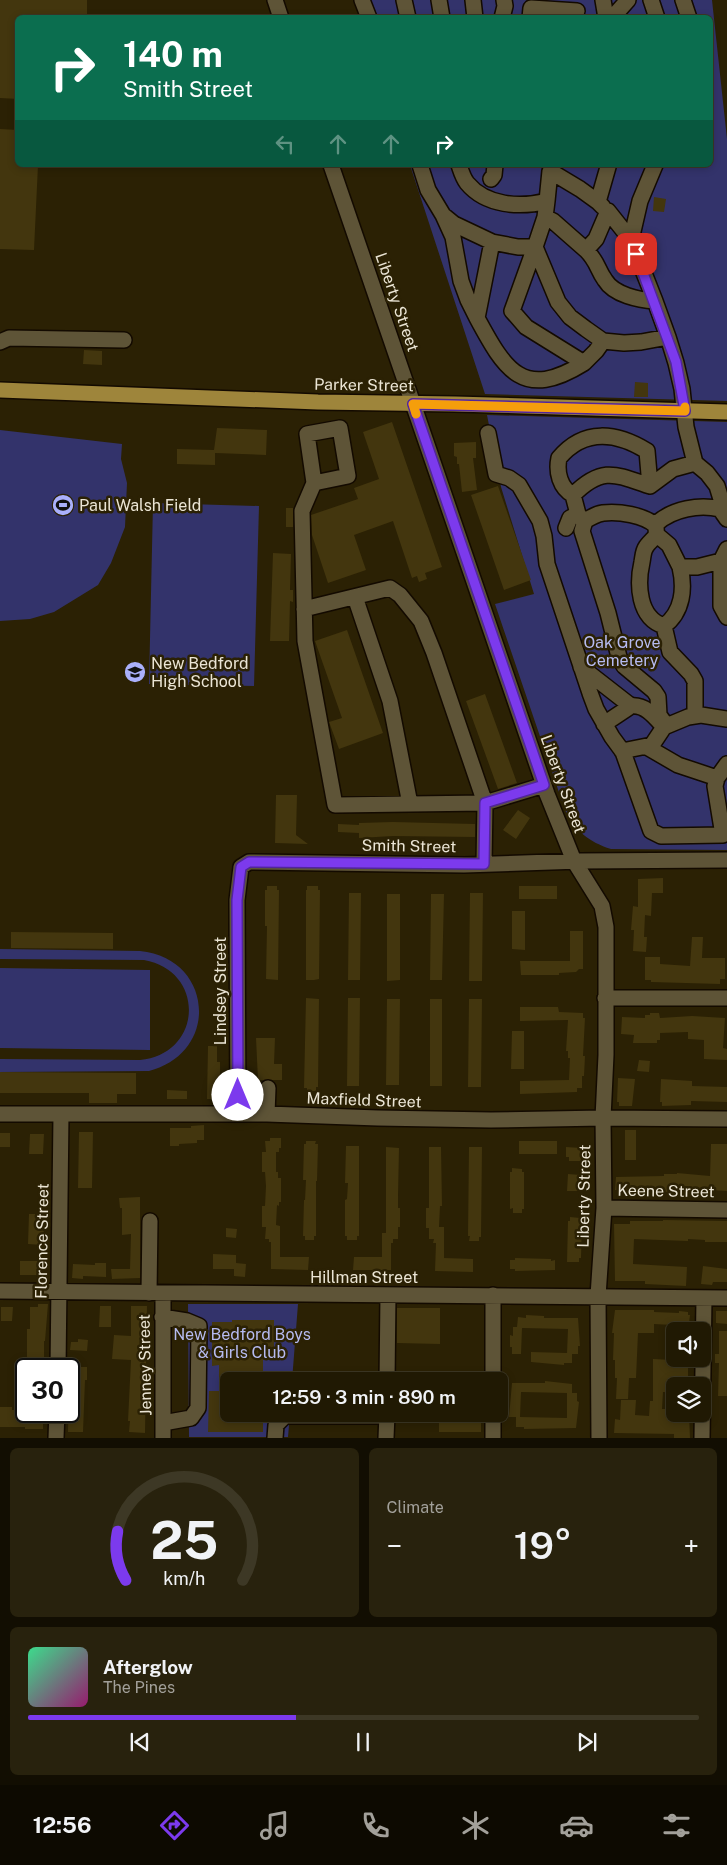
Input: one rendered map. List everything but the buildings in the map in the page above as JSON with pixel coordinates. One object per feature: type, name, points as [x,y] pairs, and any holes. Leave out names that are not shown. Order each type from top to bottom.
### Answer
[{"type":"main road","name":"Parker Street","points":[[0,390],[318,402],[727,412]]},
{"type":"street","points":[[274,0],[280,15]]},
{"type":"street","points":[[362,0],[368,15]]},
{"type":"street","points":[[404,0],[407,15]]},
{"type":"street","points":[[439,0],[442,15]]},
{"type":"street","points":[[472,0],[474,15]]},
{"type":"street","points":[[503,15],[504,0]]},
{"type":"street","points":[[603,0],[606,15]]},
{"type":"street","points":[[615,15],[628,0]]},
{"type":"street","points":[[651,0],[655,15]]},
{"type":"street","points":[[683,0],[688,15]]},
{"type":"street","points":[[531,9],[554,5],[576,10]]},
{"type":"street","name":"Liberty Street","points":[[332,167],[544,785],[574,862],[599,899],[604,913],[607,938],[606,1055],[603,1118],[604,1208],[598,1296],[599,1438]]},
{"type":"street","points":[[421,167],[428,190],[443,215],[453,237],[461,281],[468,300],[503,362],[524,377],[536,380],[549,380],[569,372],[584,363],[596,351],[603,340]]},
{"type":"street","points":[[460,167],[466,181],[476,193],[488,198],[516,205],[530,206],[547,201]]},
{"type":"street","points":[[548,167],[545,217],[512,311],[526,327],[584,363]]},
{"type":"street","points":[[548,167],[603,207],[631,240],[676,362],[686,427],[695,463],[718,486],[723,514],[703,506],[680,511],[659,521],[645,548],[638,586],[641,599],[648,614],[656,624],[664,626]]},
{"type":"street","points":[[586,250],[596,239],[603,207],[608,167]]},
{"type":"street","points":[[631,240],[640,201],[654,167]]},
{"type":"street","points":[[443,215],[454,224],[492,242],[518,247],[535,247]]},
{"type":"street","points":[[545,217],[554,221],[586,250],[597,262],[604,280],[613,289],[634,297],[655,301]]},
{"type":"street","points":[[477,318],[492,242]]},
{"type":"street","points":[[535,247],[558,302],[570,317],[603,340],[641,342],[668,337]]},
{"type":"street","points":[[0,342],[9,338],[124,340]]},
{"type":"street","points":[[488,433],[496,474],[508,478],[519,486],[540,520],[547,564],[593,701],[604,724],[622,751],[651,831],[658,836],[723,836],[715,790],[717,778],[727,764]]},
{"type":"street","points":[[650,486],[646,451],[634,443],[601,436],[590,436],[573,444],[559,458],[558,474],[567,492],[573,495],[581,518],[582,531],[608,613],[619,657],[624,666],[654,691],[658,697],[659,715],[665,726]]},
{"type":"street","points":[[650,486],[673,469],[695,463]]},
{"type":"street","points":[[573,495],[591,480],[610,474],[650,486]]},
{"type":"street","points":[[314,482],[302,512],[304,641],[336,805],[485,803],[544,785]]},
{"type":"street","points":[[566,528],[570,518],[581,518],[596,514],[627,515],[646,520],[669,545],[680,567],[683,584],[681,602],[675,615],[664,626]]},
{"type":"street","points":[[680,567],[697,567],[724,555],[721,606],[727,617]]},
{"type":"street","points":[[304,609],[390,588],[400,595],[421,621],[434,653],[485,803],[484,864]]},
{"type":"street","points":[[356,596],[390,701],[410,804]]},
{"type":"street","points":[[664,626],[670,652],[691,674],[695,681],[694,715]]},
{"type":"street","points":[[581,667],[631,706]]},
{"type":"street","points":[[604,724],[631,706],[636,705],[652,714],[665,726]]},
{"type":"street","points":[[622,751],[652,745],[665,726],[694,715],[727,719]]},
{"type":"street","points":[[647,746],[678,764],[717,778]]},
{"type":"street","name":"Smith Street","points":[[241,867],[249,862],[484,864],[727,860]]},
{"type":"street","name":"Lindsey Street","points":[[238,1114],[237,900],[241,867]]},
{"type":"street","points":[[605,998],[727,998]]},
{"type":"street","points":[[267,1114],[268,1088]]},
{"type":"street","name":"Maxfield Street","points":[[0,1114],[267,1114],[490,1120],[603,1118],[727,1120]]},
{"type":"street","name":"Florence Street","points":[[58,1358],[61,1114]]},
{"type":"street","name":"Keene Street","points":[[604,1208],[727,1210]]},
{"type":"street","name":"Jenney Street","points":[[150,1221],[156,1293],[162,1317],[163,1430]]},
{"type":"street","name":"Hillman Street","points":[[0,1291],[727,1298]]},
{"type":"street","points":[[387,1372],[388,1294]]},
{"type":"street","points":[[493,1295],[493,1372]]},
{"type":"street","points":[[702,1438],[704,1298]]},
{"type":"street","points":[[162,1317],[188,1321],[199,1326],[198,1408],[191,1418],[163,1430]]},
{"type":"street","points":[[276,1438],[276,1425],[279,1422]]},
{"type":"street","points":[[386,1438],[387,1422]]},
{"type":"street","points":[[493,1422],[493,1438]]},
{"type":"street","points":[[56,1438],[57,1423]]},
{"type":"green space","points":[[356,0],[712,0],[727,139],[727,401],[485,394],[411,167],[713,167],[713,15],[361,15]]},
{"type":"green space","name":"Oak Grove Cemetery","points":[[487,415],[727,422],[727,850],[611,849],[589,839],[578,830],[565,810],[495,604],[534,594],[501,487]]},
{"type":"green space","name":"Paul Walsh Field","points":[[0,430],[122,444],[121,459],[127,483],[125,527],[111,563],[98,585],[54,612],[30,619],[0,621]]},
{"type":"green space","points":[[153,503],[259,506],[254,686],[149,684]]},
{"type":"green space","points":[[0,949],[140,951],[164,957],[182,970],[194,987],[199,1006],[197,1027],[188,1045],[172,1061],[149,1071],[0,1072],[0,1059],[140,1060],[161,1054],[176,1043],[185,1029],[189,1012],[187,995],[178,979],[164,967],[144,960],[0,959]]},
{"type":"green space","points":[[0,968],[150,970],[150,1050],[0,1048]]},
{"type":"green space","name":"New Bedford Boys & Girls Club","points":[[188,1304],[298,1304],[293,1372],[220,1372],[220,1422],[289,1422],[288,1437],[189,1437]]},
{"type":"slow traffic","points":[[416,414],[413,404],[685,411],[685,407]]},
{"type":"place","name":"Paul Walsh Field","points":[[63,505]]},
{"type":"place","name":"New Bedford High School","points":[[135,672]]},
{"type":"route","points":[[238,1095],[237,900],[241,867],[249,862],[484,864],[485,803],[544,785],[413,404],[685,411],[676,362],[661,316],[636,254]]}]
